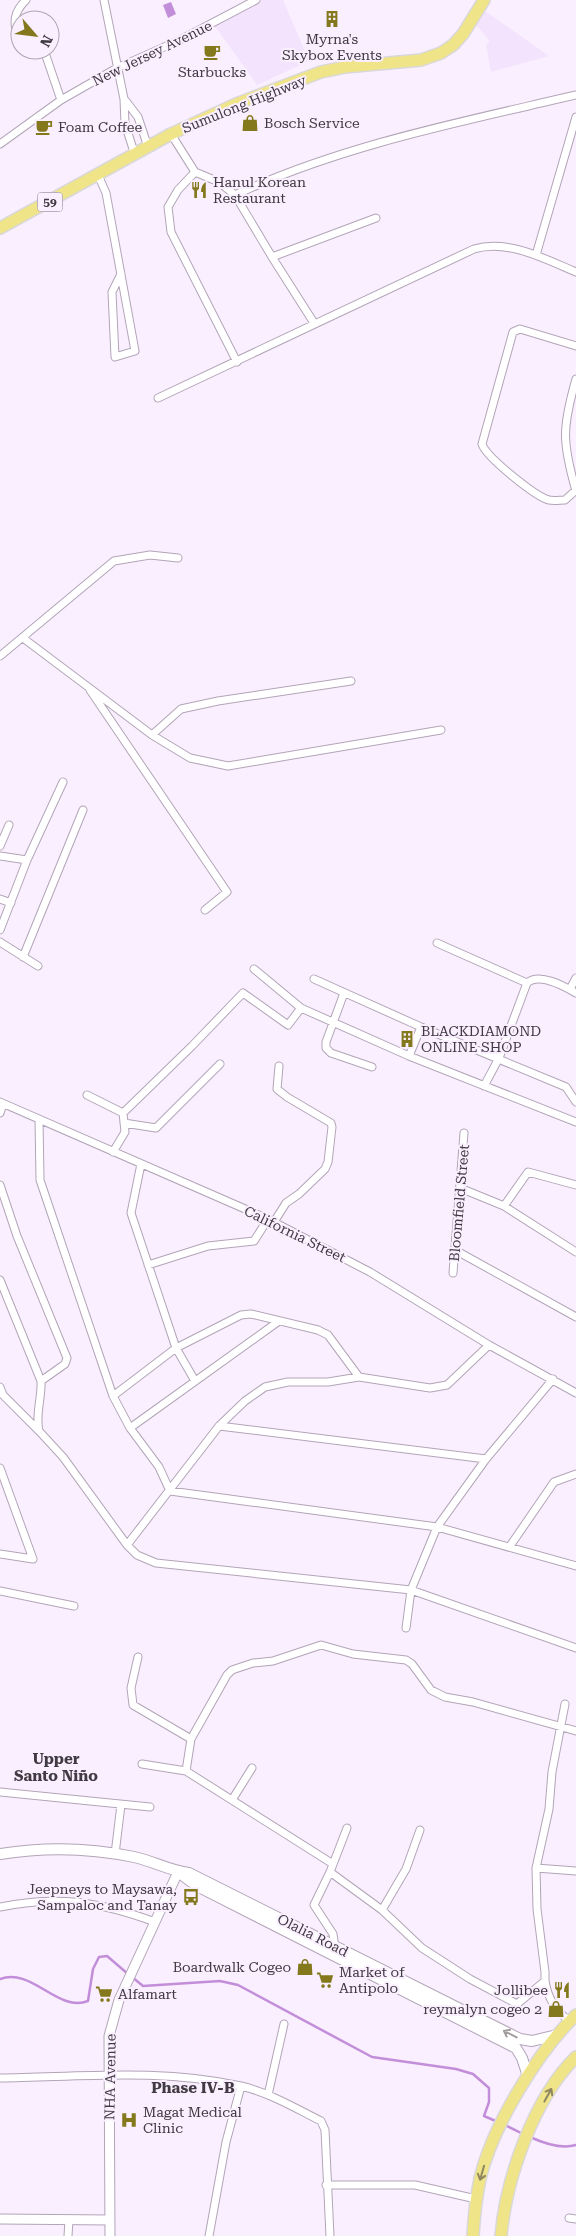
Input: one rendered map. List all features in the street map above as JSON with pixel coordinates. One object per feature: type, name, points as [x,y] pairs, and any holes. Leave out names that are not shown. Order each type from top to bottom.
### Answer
[{"type":"main road","name":"Sumulong Highway","points":[[0,228],[171,134],[236,104],[321,72],[345,67],[421,60],[441,53],[453,45],[463,34],[484,0]]},
{"type":"main road","name":"Olalia Road","points":[[0,1854],[22,1850],[71,1850],[136,1857],[178,1872],[197,1886],[520,2039],[532,2040],[557,2035]]},
{"type":"main road","name":"Olalia Road","points":[[334,1950],[516,2048],[522,2058],[528,2076]]},
{"type":"main road","points":[[473,2236],[476,2199],[486,2157],[528,2076],[557,2035],[572,2018]]},
{"type":"main road","points":[[502,2236],[507,2194],[512,2172],[522,2147],[552,2089],[575,2060]]},
{"type":"street","points":[[18,10],[26,0]]},
{"type":"street","points":[[104,0],[124,99],[125,124],[135,155]]},
{"type":"street","name":"New Jersey Avenue","points":[[0,144],[61,100],[117,68],[180,40],[256,0]]},
{"type":"street","points":[[47,60],[61,100]]},
{"type":"street","points":[[235,195],[277,176],[336,155],[576,95]]},
{"type":"street","points":[[124,99],[138,117],[148,147]]},
{"type":"street","points":[[536,255],[576,118]]},
{"type":"street","points":[[171,134],[195,172],[219,182],[235,195],[314,323]]},
{"type":"street","points":[[195,172],[178,190],[168,208],[171,232],[237,362]]},
{"type":"street","points":[[98,175],[106,193],[121,274],[135,351],[115,357],[112,292],[121,274]]},
{"type":"street","points":[[272,257],[376,218]]},
{"type":"street","points":[[158,398],[474,249],[499,246],[536,255],[576,272]]},
{"type":"street","points":[[576,346],[520,329],[513,332],[482,444],[498,462],[531,490],[548,500],[565,500],[576,490],[565,449],[565,426],[576,379]]},
{"type":"street","points":[[0,656],[114,561],[150,555],[178,558]]},
{"type":"street","points":[[23,638],[152,735],[190,758],[228,766],[441,730]]},
{"type":"street","points":[[152,735],[181,709],[218,701],[351,682]]},
{"type":"street","points":[[86,684],[227,892],[205,910]]},
{"type":"street","points":[[0,930],[27,860],[63,782]]},
{"type":"street","points":[[24,957],[83,810]]},
{"type":"street","points":[[0,846],[9,825]]},
{"type":"street","points":[[0,856],[27,860]]},
{"type":"street","points":[[0,899],[11,903]]},
{"type":"street","points":[[0,942],[38,966]]},
{"type":"street","points":[[437,943],[527,983]]},
{"type":"street","points":[[254,969],[301,1008],[333,1024],[576,1122]]},
{"type":"street","points":[[484,1086],[499,1058],[527,983],[530,980],[539,979],[553,981],[573,991],[576,978]]},
{"type":"street","points":[[314,979],[420,1027],[566,1087],[576,1102]]},
{"type":"street","points":[[123,1113],[192,1046],[242,993],[288,1025],[301,1008]]},
{"type":"street","points":[[344,993],[326,1045],[328,1051],[372,1068]]},
{"type":"street","points":[[409,1056],[420,1027]]},
{"type":"street","points":[[124,1123],[156,1128],[220,1064]]},
{"type":"street","points":[[148,1265],[208,1246],[254,1240],[286,1203],[299,1194],[325,1169],[328,1162],[331,1123],[286,1097],[277,1089],[279,1066]]},
{"type":"street","points":[[86,1095],[123,1113]]},
{"type":"street","points":[[0,1113],[2,1103]]},
{"type":"street","name":"California Street","points":[[2,1103],[271,1221],[370,1272],[489,1345],[576,1393]]},
{"type":"street","points":[[113,1152],[125,1132],[123,1113]]},
{"type":"street","points":[[40,1119],[40,1180],[113,1396],[130,1428],[159,1467],[170,1491]]},
{"type":"street","name":"Bloomfield Street","points":[[453,1273],[464,1133]]},
{"type":"street","points":[[141,1164],[131,1212],[176,1348],[195,1382]]},
{"type":"street","points":[[504,1206],[528,1172],[576,1185]]},
{"type":"street","points":[[0,1185],[17,1236],[67,1358],[64,1364],[41,1381]]},
{"type":"street","points":[[460,1188],[504,1206],[576,1252]]},
{"type":"street","points":[[455,1250],[576,1317]]},
{"type":"street","points":[[0,1280],[41,1381],[42,1395],[39,1431]]},
{"type":"street","points":[[113,1396],[176,1348],[241,1315],[252,1314],[318,1330],[328,1335],[359,1377]]},
{"type":"street","points":[[130,1428],[279,1322]]},
{"type":"street","points":[[127,1546],[219,1426],[245,1401],[265,1387],[288,1382],[328,1382],[359,1377],[430,1388],[447,1385],[489,1345]]},
{"type":"street","points":[[406,1628],[411,1590],[437,1527],[486,1459],[553,1380]]},
{"type":"street","points":[[0,1388],[3,1395],[63,1457],[127,1546],[137,1555],[156,1563],[411,1590],[576,1648]]},
{"type":"street","points":[[219,1426],[486,1459]]},
{"type":"street","points":[[0,1468],[33,1560],[0,1554]]},
{"type":"street","points":[[510,1546],[554,1482],[576,1474]]},
{"type":"street","points":[[170,1491],[437,1527],[576,1566]]},
{"type":"street","points":[[0,1591],[74,1606]]},
{"type":"street","points":[[186,1770],[191,1739],[226,1675],[232,1670],[253,1663],[274,1661],[321,1645],[353,1654],[406,1660],[412,1664],[431,1690],[445,1697],[472,1702],[576,1731]]},
{"type":"street","points":[[138,1657],[131,1688],[133,1705],[191,1739]]},
{"type":"street","points":[[565,1704],[552,1772],[549,1809],[536,1868],[537,1909],[545,1972],[544,1981],[548,1996],[556,2010],[572,2018]]},
{"type":"street","points":[[142,1764],[186,1770],[232,1800],[332,1868],[382,1910],[422,1948],[470,1979],[517,2004],[544,1981]]},
{"type":"street","points":[[232,1800],[252,1768]]},
{"type":"street","points":[[0,1792],[150,1807]]},
{"type":"street","points":[[115,1854],[121,1805]]},
{"type":"street","points":[[334,1950],[333,1934],[314,1905],[332,1868],[347,1828]]},
{"type":"street","points":[[382,1910],[406,1869],[420,1830]]},
{"type":"street","points":[[536,1868],[576,1871]]},
{"type":"street","name":"NHA Avenue","points":[[110,2236],[108,2036],[119,2000],[178,1872]]},
{"type":"street","points":[[0,1907],[32,1902],[79,1901],[118,1908],[155,1922]]},
{"type":"street","points":[[270,2095],[284,2024]]},
{"type":"street","points":[[0,2078],[175,2075],[241,2086],[270,2095],[322,2120],[325,2130],[326,2185],[330,2236]]},
{"type":"street","points":[[209,2236],[226,2142],[241,2086]]},
{"type":"street","points":[[326,2185],[415,2185],[476,2199]]},
{"type":"street","points":[[0,2219],[110,2220]]},
{"type":"street","points":[[68,2236],[69,2220]]},
{"type":"shaded area","points":[[261,0],[283,0],[309,61],[257,85],[214,25]]},
{"type":"shaded area","points":[[171,2],[176,14],[168,18],[163,5]]},
{"type":"shaded area","points":[[480,8],[549,56],[491,72],[486,45],[490,41],[479,28],[471,23]]},
{"type":"waterway","points":[[0,1979],[12,1977],[23,1979],[66,2001],[77,2003],[88,2001],[93,1969],[99,1957],[107,1956],[128,1974]]},
{"type":"waterway","points":[[132,1977],[143,1986],[220,1981],[238,1985],[372,2057],[456,2069],[473,2074],[489,2088],[489,2102],[484,2116],[498,2122]]},
{"type":"waterway","points":[[503,2124],[523,2134]]},
{"type":"waterway","points":[[530,2137],[553,2145],[576,2145]]},
{"type":"place","name":"Myrna's Skybox Events","points":[[332,19]]},
{"type":"place","name":"Starbucks","points":[[212,52]]},
{"type":"place","name":"Bosch Service","points":[[250,123]]},
{"type":"place","name":"Foam Coffee","points":[[44,127]]},
{"type":"place","name":"Hanul Korean Restaurant","points":[[199,190]]},
{"type":"place","name":"BLACKDIAMOND ONLINE SHOP","points":[[407,1039]]},
{"type":"place","name":"Jeepneys to Maysawa, Sampaloc and Tanay","points":[[191,1897]]},
{"type":"place","name":"Boardwalk Cogeo","points":[[305,1967]]},
{"type":"place","name":"Market of Antipolo","points":[[325,1980]]},
{"type":"place","name":"Jollibee","points":[[562,1990]]},
{"type":"place","name":"Alfamart","points":[[104,1994]]},
{"type":"place","name":"reymalyn cogeo 2","points":[[556,2009]]},
{"type":"place","name":"Magat Medical Clinic","points":[[129,2120]]},
{"type":"district","name":"Upper Santo Niño","points":[[56,1768]]},
{"type":"district","name":"Phase IV-B","points":[[193,2088]]}]
